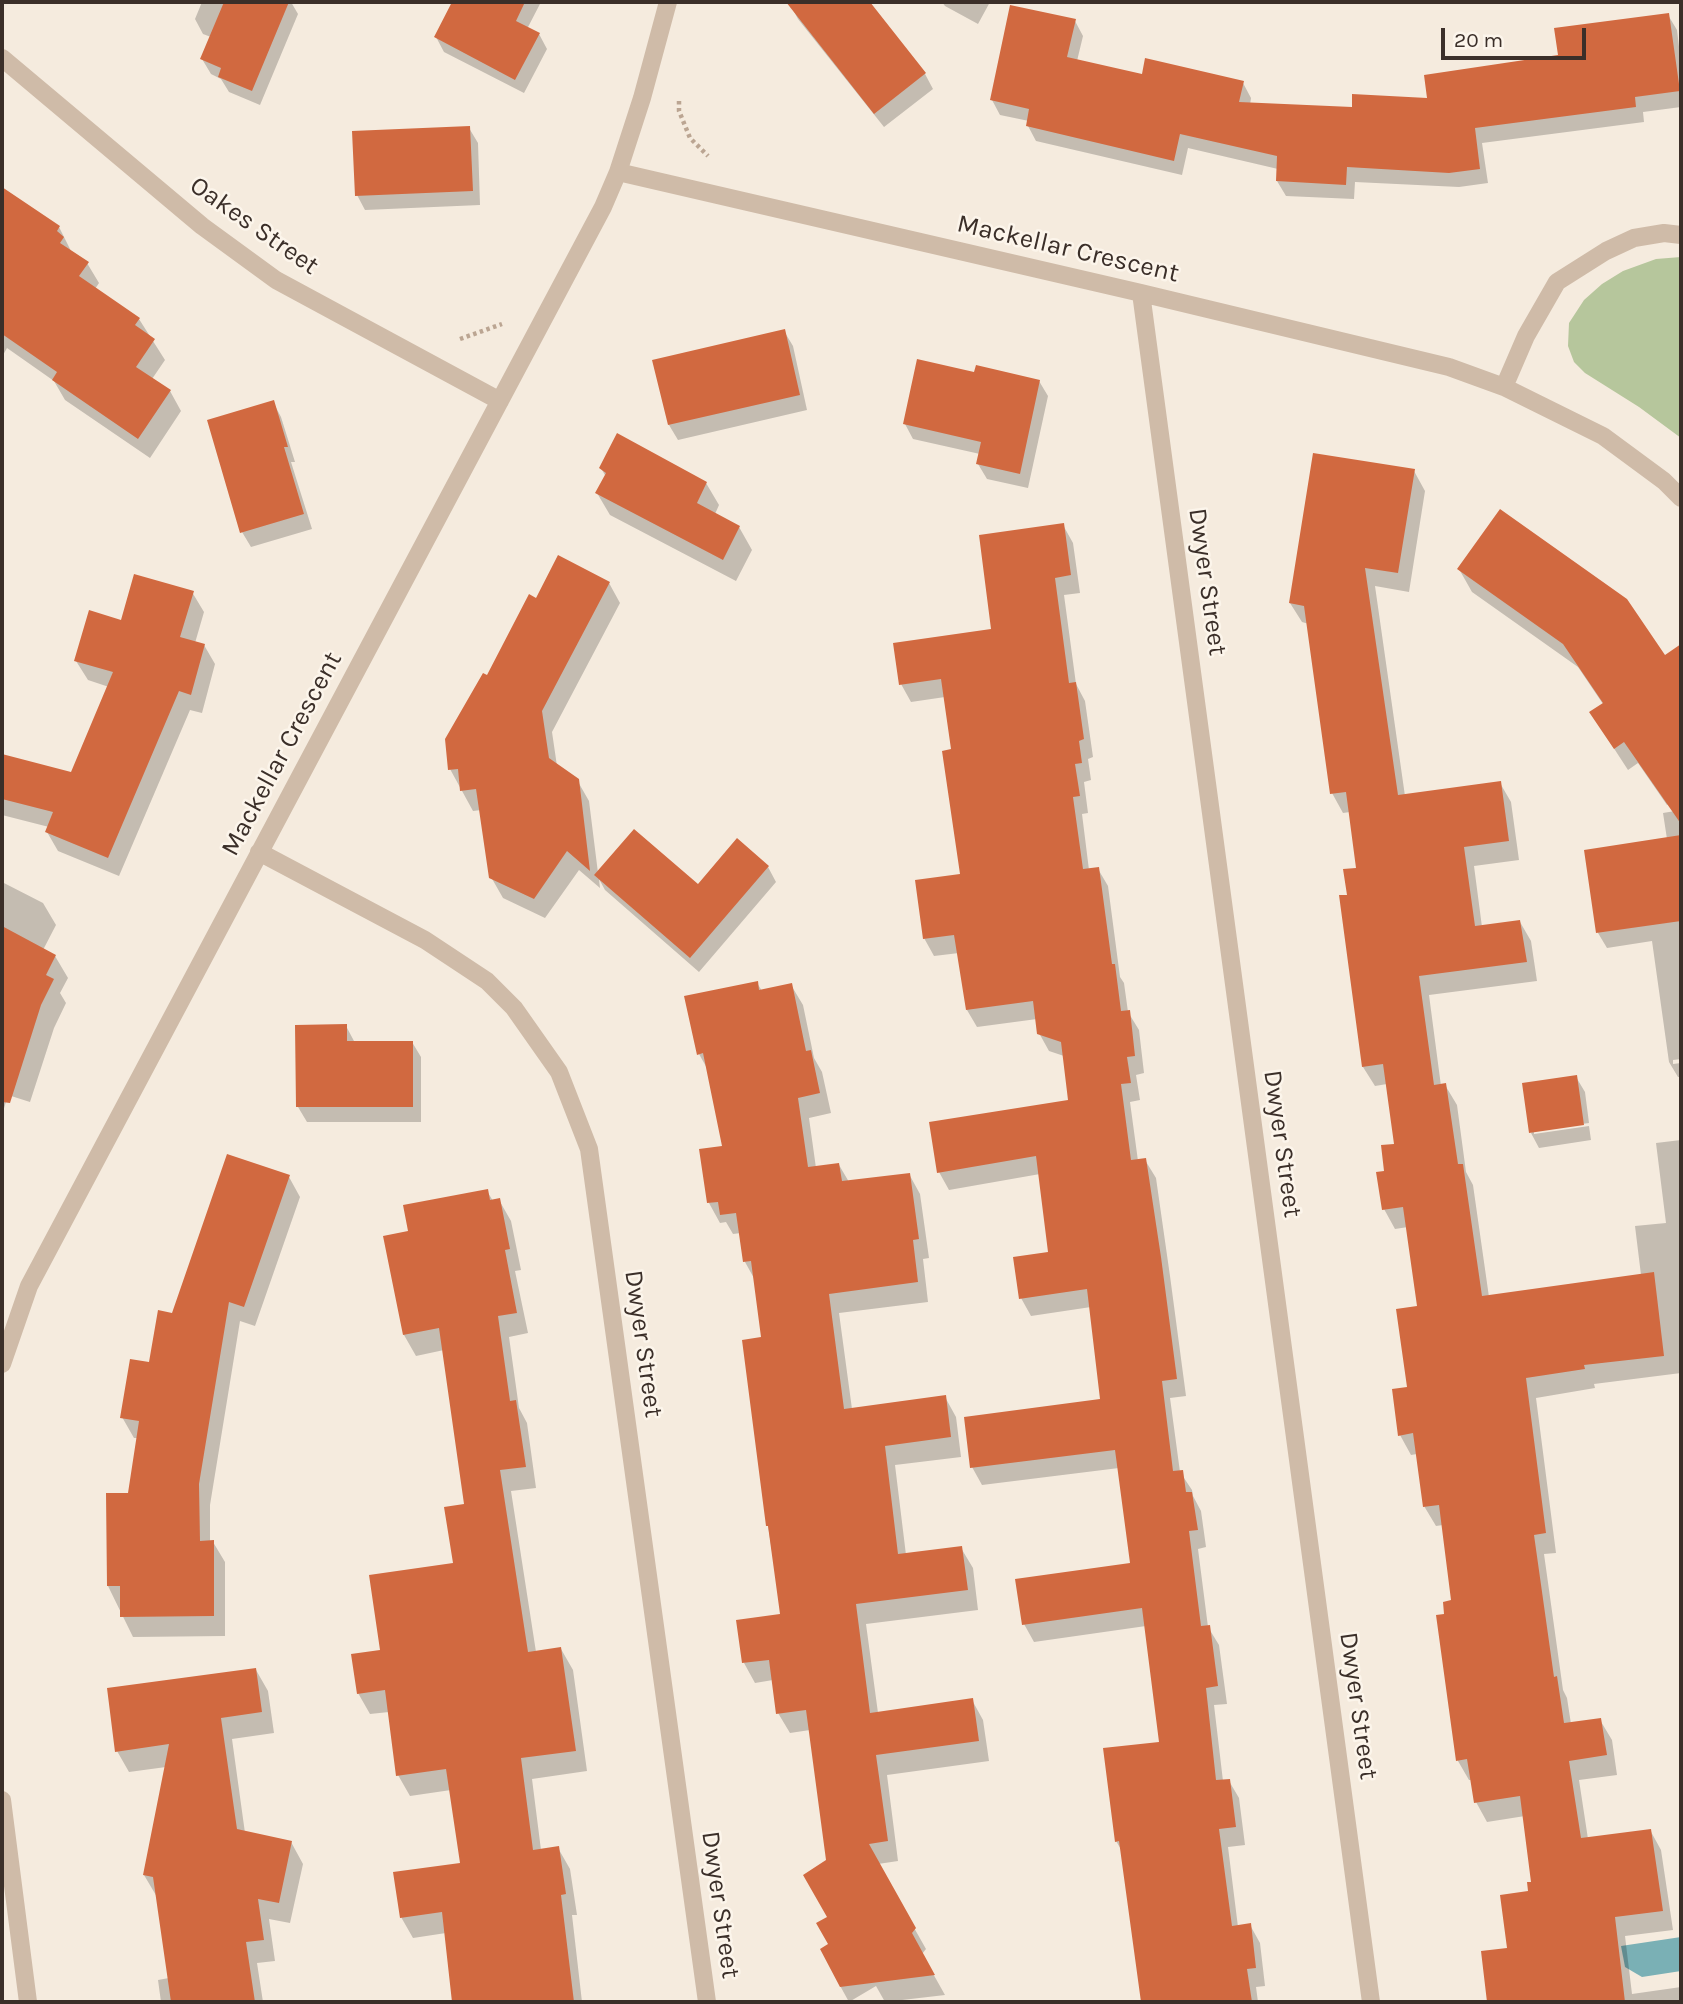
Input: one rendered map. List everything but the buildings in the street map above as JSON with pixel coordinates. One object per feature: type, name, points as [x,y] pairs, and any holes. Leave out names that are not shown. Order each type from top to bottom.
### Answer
[{"type":"street","name":"Mackellar Crescent","points":[[2,1364],[29,1286],[603,207],[618,172],[642,98],[668,2]]},
{"type":"street","name":"Oakes Street","points":[[2,58],[202,226],[276,280],[500,401]]},
{"type":"street","name":"Mackellar Crescent","points":[[618,172],[1141,292],[1449,367],[1504,387],[1603,436],[1664,481],[1681,498]]},
{"type":"street","points":[[1504,387],[1526,336],[1557,282],[1606,251],[1634,238],[1664,233],[1681,235]]},
{"type":"street","name":"Dwyer Street","points":[[1141,292],[1371,2002]]},
{"type":"street","name":"Dwyer Street","points":[[259,852],[425,940],[487,981],[514,1007],[559,1072],[589,1149],[706,2002]]},
{"type":"street","points":[[2,1800],[28,2002]]},
{"type":"path","points":[[679,99],[679,111],[690,138],[709,157]]},
{"type":"path","points":[[458,340],[510,321]]},
{"type":"green space","points":[[1681,257],[1681,438],[1639,407],[1585,373],[1574,362],[1568,346],[1569,323],[1584,300],[1602,284],[1623,271],[1656,259]]},
{"type":"water","points":[[1681,1937],[1681,1971],[1642,1977],[1625,1967],[1621,1946]]}]
